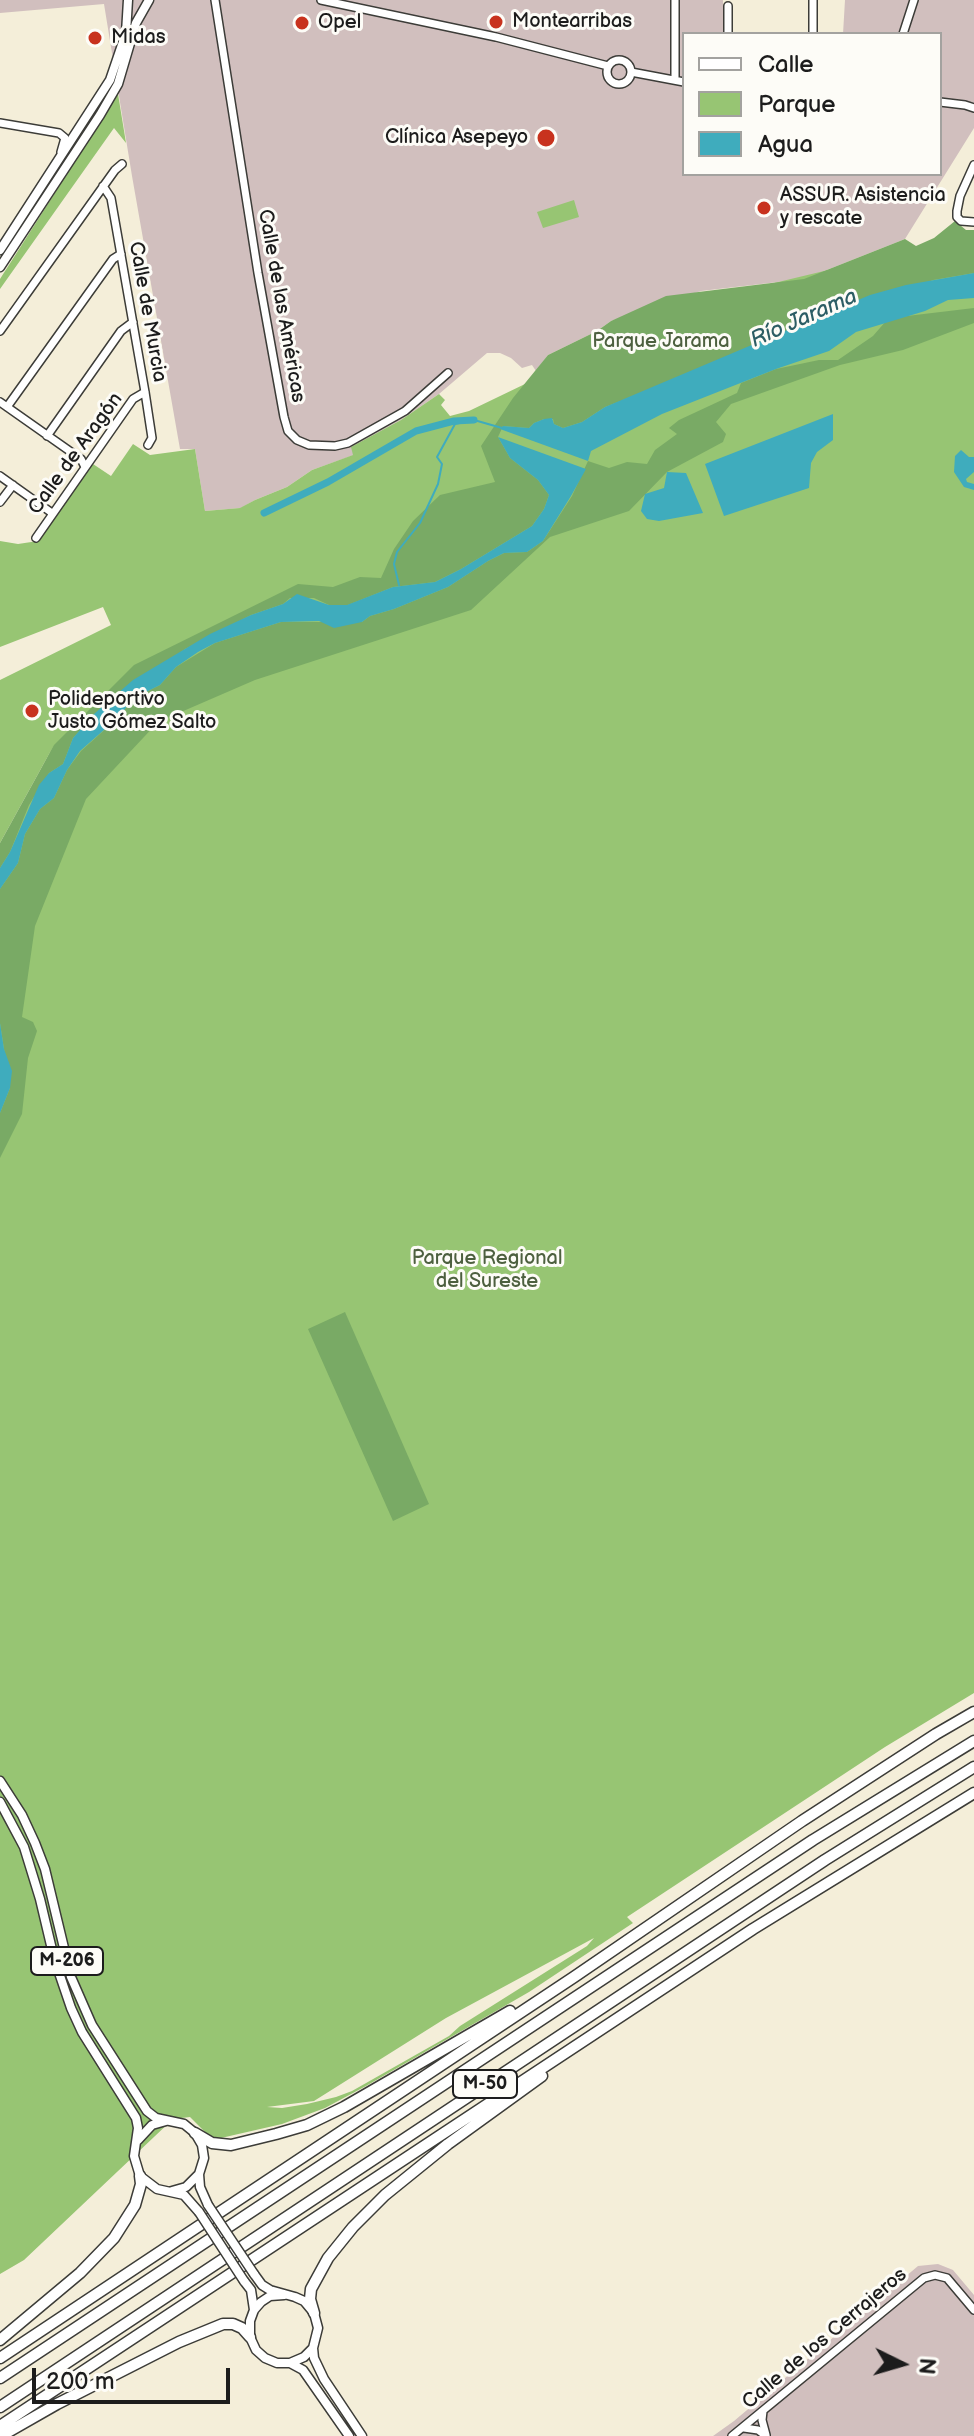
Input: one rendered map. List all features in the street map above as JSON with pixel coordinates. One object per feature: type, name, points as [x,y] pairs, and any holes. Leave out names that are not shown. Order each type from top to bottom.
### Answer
[{"type":"highway","name":"M-50","points":[[0,2358],[802,1821],[974,1712]]},
{"type":"highway","name":"M-50","points":[[0,2378],[800,1848],[974,1741]]},
{"type":"highway","name":"M-50","points":[[0,2407],[825,1860],[974,1767]]},
{"type":"highway","name":"M-50","points":[[0,2426],[753,1929],[974,1793]]},
{"type":"highway","points":[[195,2133],[212,2143],[231,2145],[307,2125],[344,2107],[600,1958]]},
{"type":"highway","points":[[314,2313],[311,2289],[318,2275],[353,2227],[385,2195],[448,2144],[650,1998]]},
{"type":"highway","points":[[0,2340],[80,2273],[114,2238],[135,2205],[140,2176]]},
{"type":"highway","points":[[1,2436],[57,2404],[223,2324],[242,2328],[250,2337]]},
{"type":"main road","points":[[0,250],[110,80],[126,33],[128,0]]},
{"type":"main road","points":[[0,267],[118,84],[136,23],[149,0]]},
{"type":"main road","name":"M-206","points":[[0,1781],[22,1815],[45,1869],[71,1977],[92,2025],[140,2104],[156,2118],[184,2124],[195,2133]]},
{"type":"main road","name":"M-206","points":[[0,1802],[24,1847],[71,2008],[82,2032],[132,2110],[138,2128],[134,2156],[140,2176]]},
{"type":"main road","points":[[136,2143],[152,2125],[167,2121]]},
{"type":"main road","points":[[195,2133],[202,2145],[204,2158],[199,2174],[200,2187],[208,2205],[254,2274],[270,2290],[304,2301],[314,2313],[318,2328],[314,2358],[324,2379],[362,2436]]},
{"type":"main road","points":[[171,2191],[186,2187],[199,2174]]},
{"type":"main road","points":[[140,2176],[157,2189],[184,2195],[199,2212],[251,2290],[254,2310]]},
{"type":"main road","points":[[284,2295],[270,2296],[254,2310],[250,2337],[256,2350],[277,2363],[290,2363],[304,2357],[313,2348]]},
{"type":"main road","points":[[290,2363],[303,2370],[349,2436]]},
{"type":"street","name":"Calle de las Américas","points":[[215,0],[258,273],[288,431],[297,440],[309,445],[348,443],[405,411],[448,373]]},
{"type":"street","points":[[321,0],[496,37],[608,66]]},
{"type":"street","points":[[675,0],[675,80]]},
{"type":"street","points":[[813,0],[813,32]]},
{"type":"street","points":[[904,32],[914,0]]},
{"type":"street","points":[[728,6],[728,32]]},
{"type":"street","points":[[615,60],[629,65],[631,72],[625,82],[617,83],[607,75],[608,66],[615,60]]},
{"type":"street","points":[[631,72],[682,82]]},
{"type":"street","points":[[942,102],[971,105]]},
{"type":"street","points":[[0,123],[59,133],[65,138],[60,156]]},
{"type":"street","points":[[0,331],[122,164]]},
{"type":"street","points":[[973,165],[957,217],[961,221],[974,222]]},
{"type":"street","name":"Calle de Murcia","points":[[103,186],[111,198],[133,322],[152,438],[148,445]]},
{"type":"street","points":[[85,467],[81,459],[4,404],[113,259],[121,254]]},
{"type":"street","points":[[47,436],[121,331],[133,322]]},
{"type":"street","name":"Calle de Aragón","points":[[36,538],[133,399],[145,392]]},
{"type":"street","points":[[0,476],[52,513]]},
{"type":"street","points":[[0,502],[13,485]]},
{"type":"street","name":"Calle de los Cerrajeros","points":[[732,2436],[924,2278],[935,2275],[947,2278],[974,2310]]},
{"type":"street","points":[[763,2411],[762,2426],[766,2436]]},
{"type":"street","points":[[741,2428],[753,2428],[766,2436]]},
{"type":"shaded area","points":[[0,0],[723,0],[723,32],[682,32],[682,176],[942,176],[942,32],[843,32],[845,0],[974,0],[974,128],[905,239],[804,279],[701,291],[611,321],[548,355],[536,371],[532,365],[522,368],[500,353],[487,353],[439,394],[401,420],[352,447],[354,455],[312,470],[287,487],[241,508],[205,511],[195,449],[180,449],[104,4],[0,13]]},
{"type":"shaded area","points":[[938,2264],[953,2270],[974,2295],[974,2436],[713,2436],[918,2266]]},
{"type":"green space","points":[[118,94],[126,143],[114,128],[0,289],[0,279]]},
{"type":"green space","points":[[574,200],[579,217],[543,228],[537,212]]},
{"type":"green space","name":"Parque Jarama","points":[[955,221],[966,230],[974,230],[974,273],[933,280],[605,407],[582,422],[563,428],[554,424],[553,419],[544,419],[529,428],[503,426],[498,437],[510,458],[538,480],[549,495],[532,526],[435,582],[393,587],[348,605],[329,605],[314,598],[290,598],[185,649],[110,702],[73,738],[63,764],[49,773],[29,805],[0,868],[0,843],[54,745],[134,665],[298,584],[333,587],[360,577],[381,578],[394,549],[413,521],[440,495],[495,482],[481,446],[513,398],[548,355],[666,296],[804,279],[905,239],[916,246],[934,238]]},
{"type":"green space","name":"Parque Regional del Sureste","points":[[974,235],[974,1693],[885,1747],[627,1917],[633,1923],[529,1992],[325,2108],[282,2124],[221,2138],[210,2137],[190,2117],[173,2119],[24,2260],[0,2274],[0,848],[54,745],[0,843],[0,680],[111,625],[103,607],[0,647],[0,541],[18,544],[38,541],[93,464],[111,476],[133,444],[150,455],[195,449],[205,511],[240,508],[287,487],[312,470],[353,455],[351,447],[401,420],[439,394],[445,400],[441,405],[450,416],[469,411],[695,302]],"holes":[[[594,1938],[587,1946],[449,2036],[352,2091],[307,2104],[267,2107],[314,2101],[446,2018]]]},
{"type":"green space","points":[[974,308],[974,323],[903,350],[840,365],[731,404],[716,422],[726,434],[723,442],[667,472],[629,511],[550,537],[471,610],[255,680],[158,722],[86,799],[35,926],[22,1017],[33,1022],[37,1031],[28,1058],[22,1114],[0,1158],[0,1113],[10,1088],[0,1023],[0,889],[18,863],[25,834],[40,809],[54,798],[67,770],[81,751],[136,697],[160,685],[176,667],[215,643],[281,622],[362,622],[370,616],[448,587],[504,553],[527,552],[543,541],[572,496],[588,461],[609,468],[627,462],[647,464],[655,450],[677,434],[669,428],[679,420],[737,393],[741,383],[776,369],[819,360],[838,360],[873,336],[886,321]]},
{"type":"green space","points":[[345,1312],[429,1504],[393,1521],[308,1329]]},
{"type":"water","points":[[974,273],[974,298],[948,300],[925,311],[856,332],[829,351],[662,414],[591,451],[588,461],[500,429],[503,426],[529,428],[534,423],[552,418],[554,424],[563,428],[582,422],[605,407],[870,295]]},
{"type":"water","points":[[833,414],[833,440],[817,452],[811,463],[809,488],[724,516],[705,464]]},
{"type":"water","points":[[498,437],[586,469],[543,541],[527,552],[504,553],[448,587],[370,616],[362,622],[334,628],[319,621],[281,622],[215,643],[198,652],[176,667],[160,685],[136,697],[121,715],[80,751],[54,798],[40,809],[25,834],[18,863],[0,889],[0,868],[39,785],[49,773],[63,764],[73,738],[94,714],[133,680],[210,634],[283,604],[297,594],[329,605],[347,605],[393,587],[435,582],[532,526],[549,495],[538,480],[510,458]]},
{"type":"water","points":[[961,450],[974,457],[974,472],[966,479],[974,484],[974,490],[964,487],[954,472],[955,456]]},
{"type":"water","points":[[667,472],[686,473],[703,513],[659,521],[647,519],[641,511],[645,494],[664,488]]},
{"type":"water","points":[[0,1023],[4,1049],[12,1071],[10,1088],[0,1113]]},
{"type":"waterway","points":[[399,585],[394,564],[397,552],[420,523],[438,484],[442,464],[437,457],[455,424],[474,420],[502,428]]},
{"type":"waterway","points":[[264,513],[328,482],[416,431],[454,421],[474,420]]},
{"type":"place","name":"Montearribas","points":[[496,22]]},
{"type":"place","name":"Opel","points":[[302,23]]},
{"type":"place","name":"Midas","points":[[95,38]]},
{"type":"place","name":"Clínica Asepeyo","points":[[546,138]]},
{"type":"place","name":"ASSUR. Asistencia y rescate","points":[[764,208]]},
{"type":"place","name":"Polideportivo Justo Gómez Salto","points":[[32,711]]},
{"type":"water label","name":"Río Jarama","points":[[804,319]]}]
